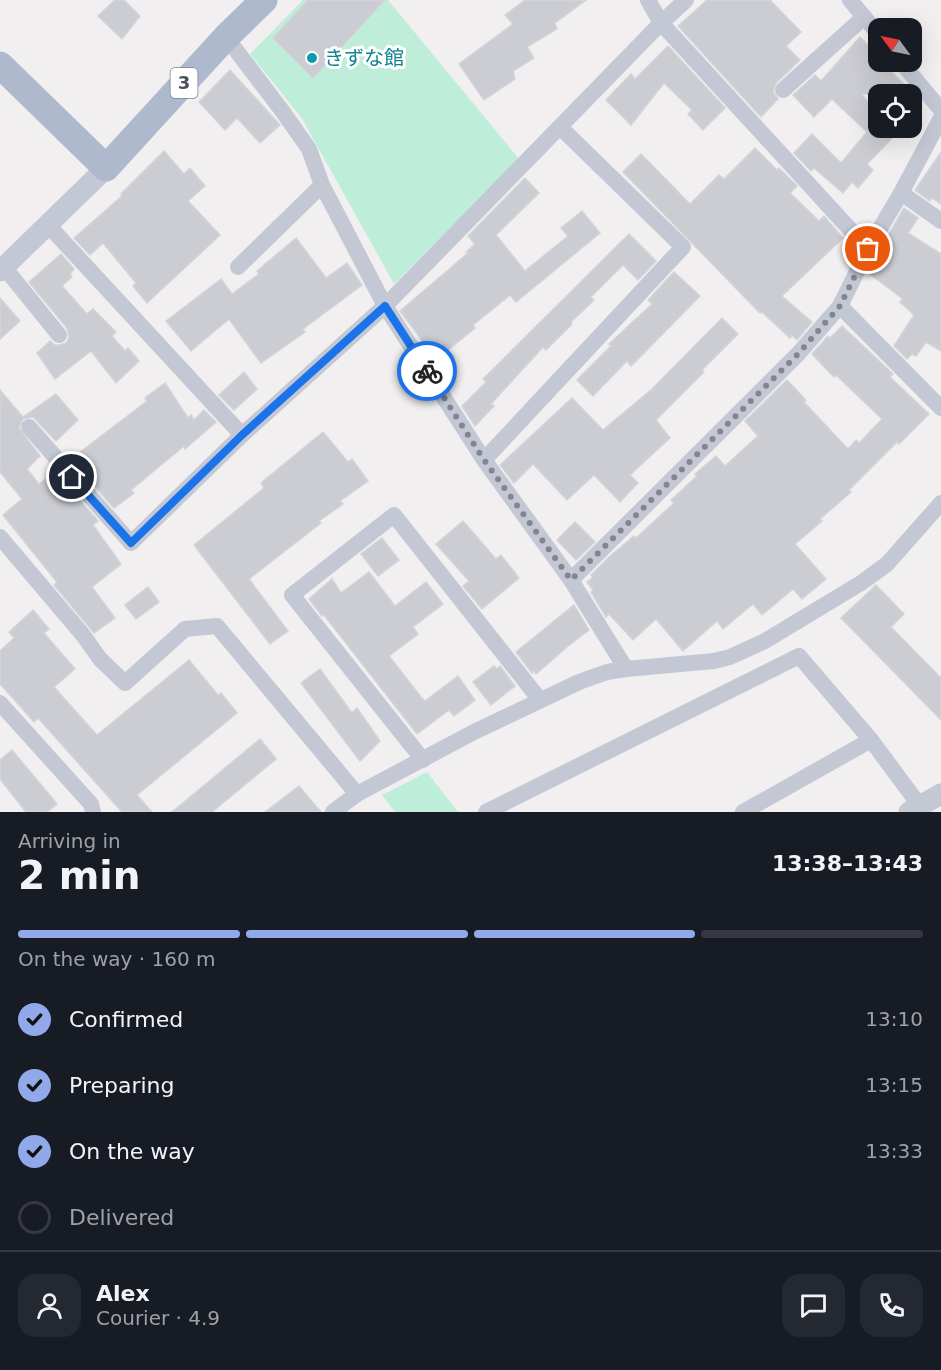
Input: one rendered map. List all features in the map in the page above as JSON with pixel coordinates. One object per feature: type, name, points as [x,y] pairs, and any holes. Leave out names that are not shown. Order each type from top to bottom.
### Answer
[{"type":"main road","name":"3","points":[[106,168],[225,37],[264,0]]},
{"type":"main road","points":[[0,65],[106,168]]},
{"type":"street","points":[[648,0],[661,23],[868,249]]},
{"type":"street","points":[[29,428],[131,543],[242,435],[385,306],[686,0]]},
{"type":"street","points":[[850,0],[868,22]]},
{"type":"street","points":[[783,90],[864,17]]},
{"type":"street","points":[[225,37],[284,112],[309,149],[322,185],[385,306],[484,460],[571,580],[626,669]]},
{"type":"street","points":[[909,72],[941,110]]},
{"type":"street","points":[[571,580],[798,354],[840,306],[868,249],[941,118]]},
{"type":"street","points":[[484,460],[683,247],[560,127]]},
{"type":"street","points":[[59,334],[2,269],[106,168]]},
{"type":"street","points":[[238,267],[322,185]]},
{"type":"street","points":[[901,193],[941,221]]},
{"type":"street","points":[[48,225],[242,435]]},
{"type":"street","points":[[840,306],[941,408]]},
{"type":"street","points":[[333,812],[357,794],[540,700],[588,679],[607,672],[626,669],[714,661],[730,657],[765,641],[861,583],[887,564],[941,503]]},
{"type":"street","points":[[423,760],[292,595],[394,515],[540,700]]},
{"type":"street","points":[[0,537],[83,635],[100,659],[125,683],[185,629],[217,626],[357,794]]},
{"type":"street","points":[[486,812],[799,656],[871,740],[914,809],[941,794]]},
{"type":"street","points":[[0,703],[91,804],[93,812]]},
{"type":"street","points":[[743,812],[871,740]]},
{"type":"green space","points":[[303,0],[388,0],[519,159],[394,284],[301,117],[250,54]]},
{"type":"green space","points":[[427,772],[458,812],[395,812],[382,795]]},
{"type":"building","points":[[115,0],[124,0],[140,16],[122,39],[98,16]]},
{"type":"building","name":"きずな館","points":[[308,0],[385,0],[313,78],[273,38]]},
{"type":"building","points":[[525,0],[586,0],[555,23],[557,29],[527,47],[534,58],[513,71],[515,79],[484,100],[459,64],[513,24],[505,15]]},
{"type":"building","points":[[707,0],[770,0],[801,32],[786,46],[800,60],[776,83],[773,92],[778,99],[761,117],[678,26]]},
{"type":"building","points":[[860,37],[868,45],[868,72],[891,72],[904,84],[868,84],[868,94],[861,94],[868,101],[868,138],[892,138],[867,164],[873,170],[858,188],[852,182],[843,193],[814,168],[811,171],[794,153],[812,134],[841,163],[867,132],[832,99],[814,117],[793,95],[815,75],[821,81]]},
{"type":"building","points":[[668,46],[725,108],[703,130],[688,114],[692,110],[664,83],[631,125],[606,100],[631,74],[635,79]]},
{"type":"building","points":[[230,70],[280,125],[260,143],[237,118],[225,130],[199,102]]},
{"type":"building","points":[[755,148],[797,186],[790,193],[819,221],[824,216],[843,238],[782,296],[812,322],[797,340],[792,335],[790,338],[762,312],[760,313],[623,172],[641,154],[690,204],[719,175],[724,179]]},
{"type":"building","points":[[164,151],[184,174],[190,168],[205,186],[188,201],[220,235],[147,303],[133,286],[136,283],[103,243],[90,255],[74,238],[122,196],[121,194]]},
{"type":"building","points":[[941,152],[941,204],[932,198],[930,201],[915,190]]},
{"type":"building","points":[[525,178],[539,193],[496,235],[525,271],[568,236],[561,228],[582,211],[600,233],[516,302],[510,295],[473,325],[475,328],[448,350],[454,357],[438,369],[426,350],[428,348],[400,311],[468,253],[466,252],[475,244],[468,236]]},
{"type":"building","points":[[904,208],[918,218],[908,233],[941,254],[941,351],[926,342],[916,356],[912,354],[907,359],[894,346],[914,315],[900,302],[903,299],[870,274],[888,250],[882,246]]},
{"type":"building","points":[[629,234],[656,261],[638,280],[623,265],[591,297],[594,300],[571,322],[572,324],[546,350],[543,347],[491,404],[494,406],[475,426],[462,406],[486,382],[483,379]]},
{"type":"building","points":[[296,238],[326,278],[347,263],[362,285],[303,329],[305,332],[261,363],[229,319],[191,351],[166,321],[221,279],[232,294],[259,274],[257,271]]},
{"type":"building","points":[[61,254],[74,269],[70,274],[72,277],[62,286],[87,314],[93,309],[116,332],[112,336],[125,351],[128,348],[139,361],[116,383],[91,351],[55,379],[37,353],[50,341],[55,345],[60,345],[66,343],[69,338],[67,328],[29,282]]},
{"type":"building","points":[[674,272],[700,296],[631,366],[627,361],[593,396],[577,380],[611,346],[609,344],[652,304],[648,300]]},
{"type":"building","points":[[0,298],[20,321],[0,339]]},
{"type":"building","points":[[722,318],[738,334],[656,420],[670,438],[630,475],[638,483],[620,502],[594,475],[567,500],[533,464],[514,483],[500,465],[572,398],[603,430],[652,389]]},
{"type":"building","points":[[842,326],[893,374],[890,377],[929,414],[849,490],[851,492],[820,519],[822,521],[795,544],[826,579],[802,599],[793,589],[762,615],[753,604],[723,629],[717,621],[683,651],[656,619],[633,640],[609,614],[606,617],[587,582],[593,577],[591,575],[609,557],[634,536],[636,538],[674,503],[671,500],[697,476],[695,474],[716,456],[725,466],[758,436],[745,421],[787,380],[806,400],[804,402],[848,449],[856,440],[859,443],[882,419],[836,375],[834,377],[812,354],[828,336],[830,338]]},
{"type":"building","points":[[244,372],[257,389],[234,410],[219,395]]},
{"type":"building","points":[[165,383],[188,418],[191,415],[194,420],[204,410],[216,422],[131,490],[134,493],[114,508],[71,459],[147,401],[145,398]]},
{"type":"building","points":[[0,390],[23,417],[56,394],[78,420],[56,441],[33,417],[23,419],[19,428],[40,456],[27,469],[39,484],[55,472],[98,521],[93,525],[121,564],[92,587],[115,618],[94,633],[54,585],[57,582],[3,515],[22,499],[0,472]]},
{"type":"building","points":[[323,432],[348,462],[352,459],[368,481],[340,501],[343,504],[319,521],[321,523],[249,579],[288,631],[270,644],[194,545],[264,488],[261,483]]},
{"type":"building","points":[[463,521],[496,559],[501,555],[519,578],[482,609],[463,586],[469,581],[436,544]]},
{"type":"building","points":[[575,522],[595,542],[576,560],[557,540]]},
{"type":"building","points":[[382,538],[399,560],[378,576],[361,554]]},
{"type":"building","points":[[369,572],[395,606],[426,582],[443,604],[413,627],[418,634],[389,656],[421,697],[425,701],[458,676],[475,700],[454,716],[449,710],[417,734],[309,599],[332,579],[341,593]]},
{"type":"building","points":[[876,585],[904,614],[891,627],[941,678],[941,720],[841,618]]},
{"type":"building","points":[[148,587],[159,602],[136,619],[125,605]]},
{"type":"building","points":[[574,605],[589,630],[536,674],[534,671],[532,673],[516,652]]},
{"type":"building","points":[[33,610],[49,629],[44,633],[75,669],[54,687],[97,735],[189,660],[218,695],[221,693],[237,713],[137,795],[152,812],[122,812],[38,718],[34,722],[0,684],[0,651],[14,638],[9,632]]},
{"type":"building","points":[[494,666],[497,669],[500,666],[515,686],[491,705],[473,682]]},
{"type":"building","points":[[320,669],[352,713],[357,708],[380,741],[360,761],[301,683]]},
{"type":"building","points":[[260,739],[276,759],[212,812],[172,812]]},
{"type":"building","points":[[12,750],[57,804],[47,812],[26,812],[0,779],[0,760]]},
{"type":"building","points":[[299,786],[321,812],[265,812]]},
{"type":"way so far","points":[[427,371],[484,460],[571,580],[798,354],[840,306],[868,249]]},
{"type":"place","name":"きずな館","points":[[312,58]]},
{"type":"route","points":[[72,477],[131,543],[242,435],[385,306],[427,371]]}]
